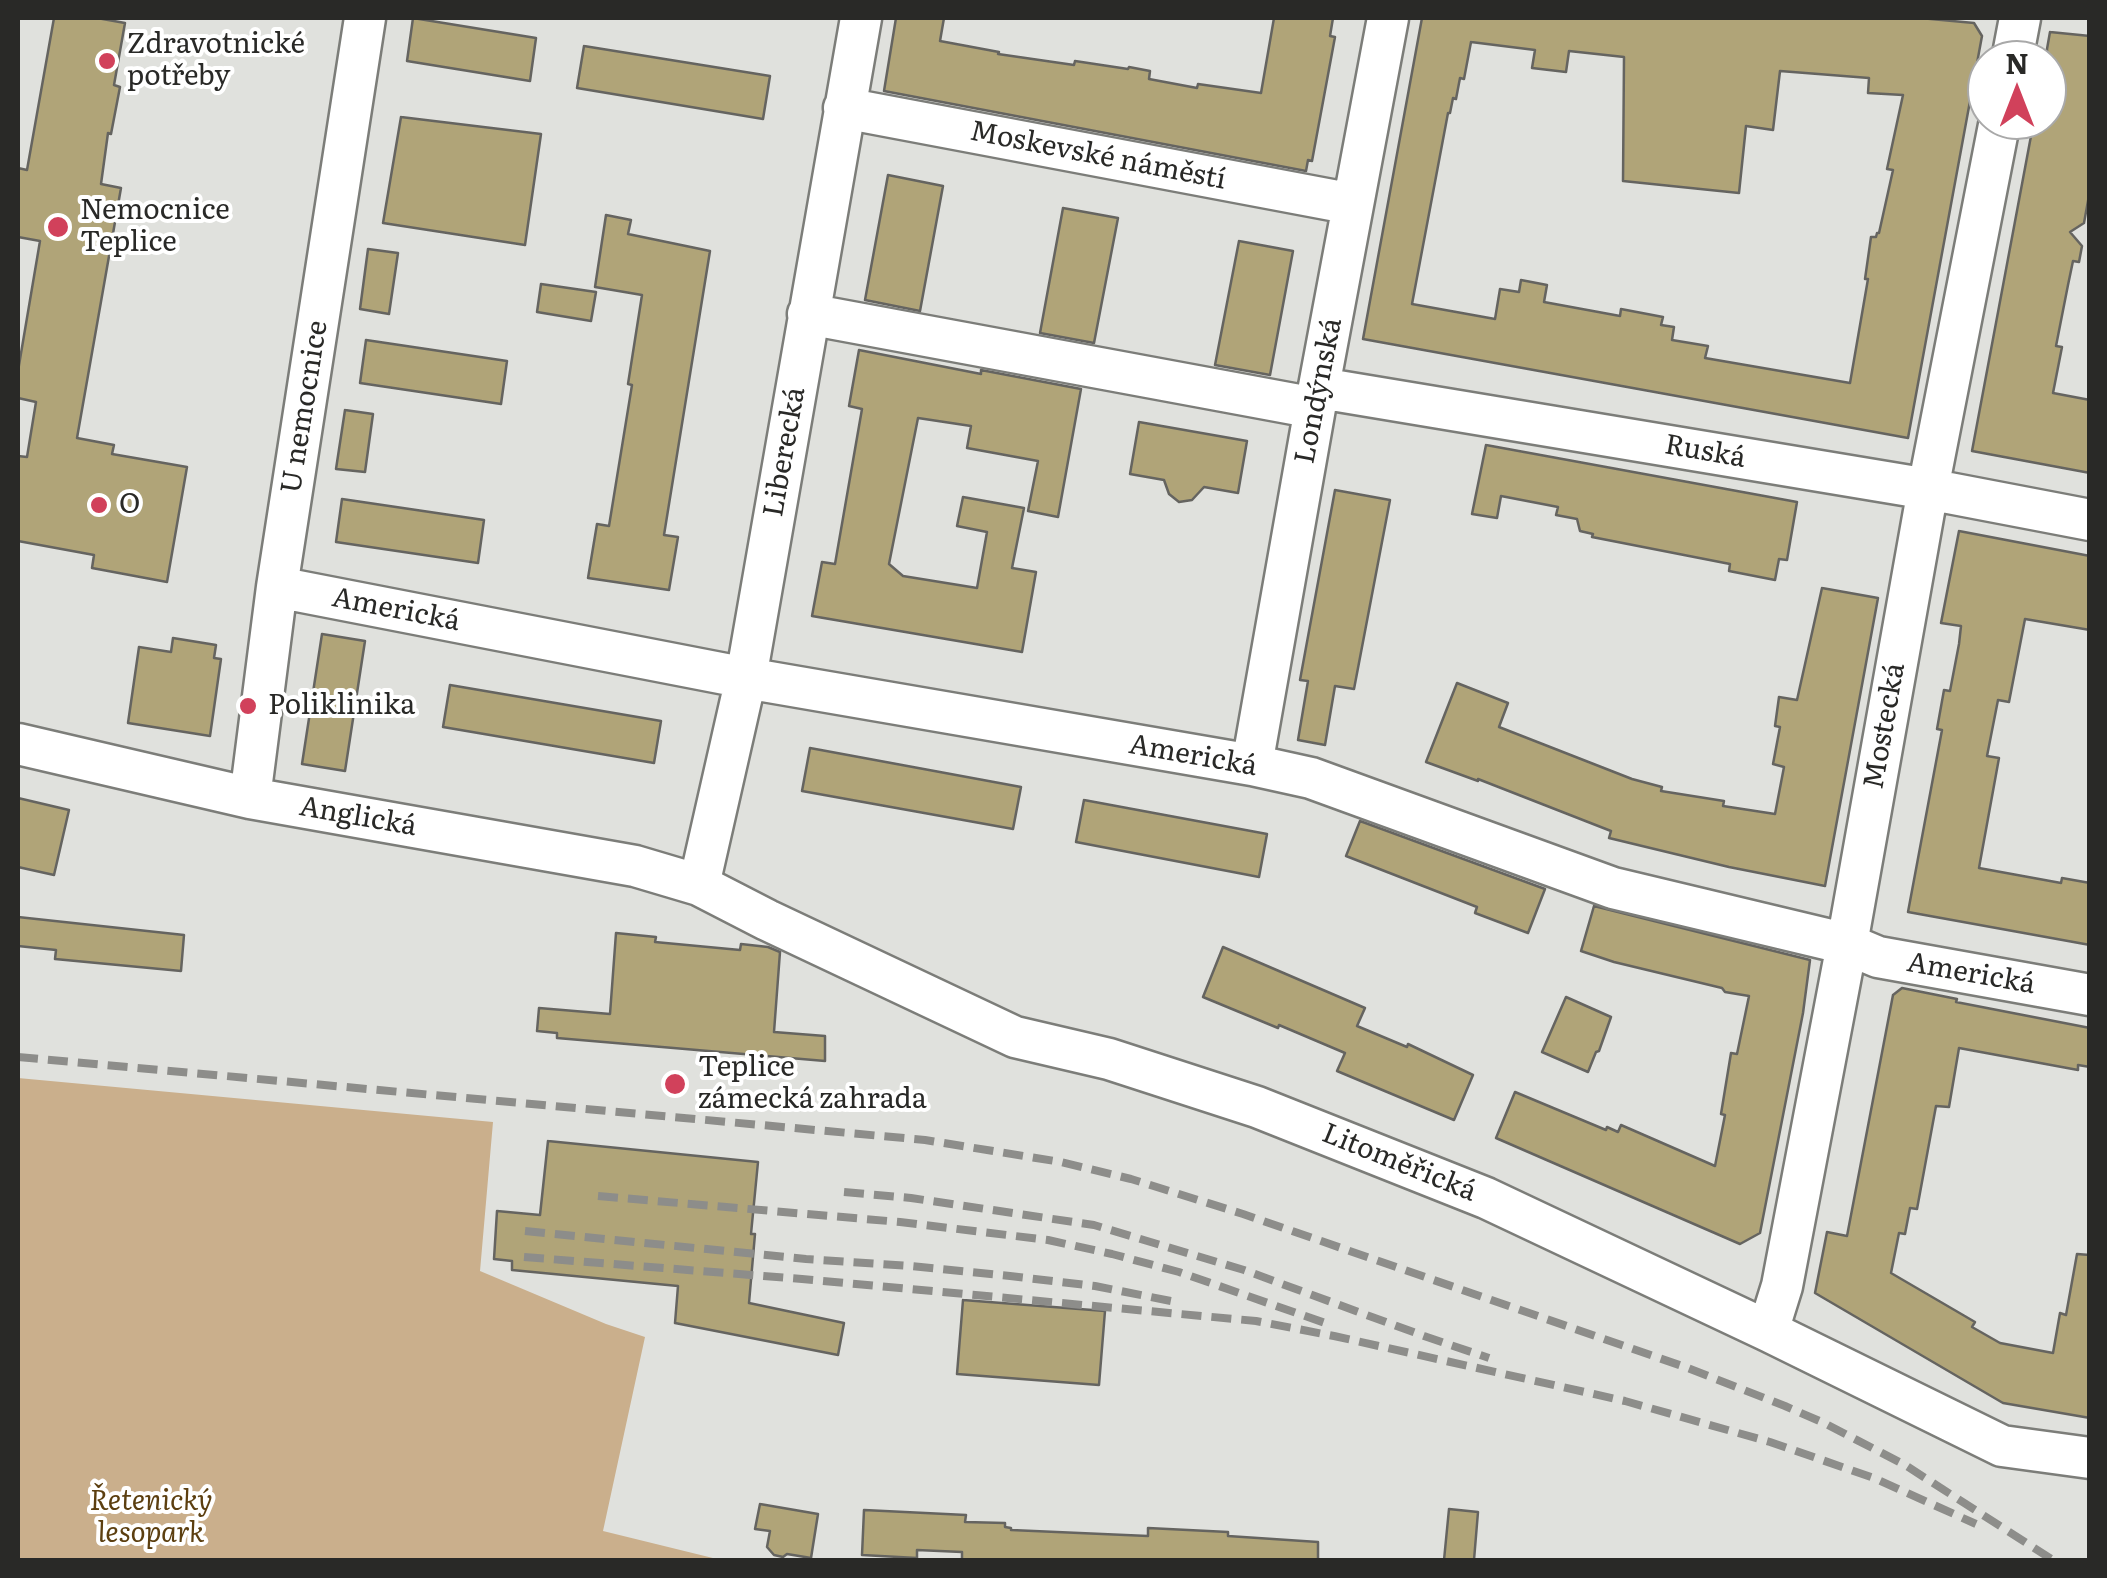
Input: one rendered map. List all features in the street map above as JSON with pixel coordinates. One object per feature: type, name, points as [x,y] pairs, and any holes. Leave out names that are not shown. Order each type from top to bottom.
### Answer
[{"type":"street","name":"U nemocnice","points":[[250,798],[278,586],[365,18]]},
{"type":"street","name":"Liberecká","points":[[699,885],[746,678],[860,18]]},
{"type":"street","name":"Londýnská","points":[[1252,766],[1388,18]]},
{"type":"street","name":"Moskevské náměstí","points":[[844,108],[1352,204]]},
{"type":"street","name":"Mostecká","points":[[1768,1330],[1782,1286],[1996,140]]},
{"type":"street","points":[[808,314],[1317,398]]},
{"type":"street","name":"Ruská","points":[[1317,398],[1928,489],[2090,520]]},
{"type":"street","name":"Americká","points":[[278,586],[746,678],[1311,778],[1613,888],[1846,944],[1878,956],[2090,996]]},
{"type":"street","name":"Anglická","points":[[18,744],[250,798],[635,866],[699,885]]},
{"type":"street","name":"Litoměřická","points":[[699,885],[1014,1037],[1109,1059],[1257,1107],[1486,1198],[1768,1330],[2002,1446],[2090,1458]]},
{"type":"green space","name":"Řetenický lesopark","points":[[18,1078],[493,1122],[480,1271],[645,1337],[603,1531],[721,1560],[18,1560]]},
{"type":"building","points":[[54,18],[97,18],[125,23],[114,85],[120,87],[101,184],[121,188],[77,438],[114,445],[112,454],[187,467],[167,582],[92,568],[94,555],[18,541],[18,456],[27,457],[36,402],[18,398],[18,371],[40,241],[18,237],[18,168],[27,170]]},
{"type":"building","points":[[413,18],[536,38],[530,81],[407,61]]},
{"type":"building","points":[[896,18],[944,18],[940,41],[998,54],[1074,65],[1075,61],[1129,67],[1150,71],[1149,79],[1261,93],[1274,18],[1333,18],[1330,36],[1335,37],[1312,161],[1308,160],[1306,171],[884,91]]},
{"type":"building","points":[[1422,18],[1920,18],[1974,23],[1982,36],[1981,40],[1967,40],[1967,117],[1908,438],[1363,339]],"holes":[[[1471,42],[1535,50],[1532,68],[1566,72],[1569,51],[1624,57],[1623,181],[1739,193],[1746,126],[1773,130],[1780,71],[1869,78],[1868,93],[1903,95],[1887,169],[1893,170],[1879,233],[1871,237],[1868,279],[1850,383],[1705,358],[1708,346],[1672,340],[1674,327],[1661,325],[1663,317],[1621,309],[1620,316],[1544,302],[1547,285],[1521,280],[1519,292],[1500,289],[1495,319],[1412,304],[1448,113],[1453,98],[1456,99],[1460,78],[1464,79]]]},
{"type":"building","points":[[2050,32],[2090,36],[2090,190],[2084,223],[2070,232],[2082,246],[2079,262],[2073,261],[2068,285],[2056,346],[2062,347],[2053,393],[2090,400],[2090,473],[1972,451],[2030,140],[2067,140],[2067,40],[2049,40]]},
{"type":"building","points":[[584,46],[770,76],[763,119],[577,88]]},
{"type":"building","points":[[401,117],[541,134],[525,245],[383,223]]},
{"type":"building","points":[[888,175],[943,186],[920,311],[865,300]]},
{"type":"building","points":[[1063,208],[1118,218],[1094,343],[1040,333]]},
{"type":"building","points":[[606,215],[631,220],[628,234],[710,251],[664,535],[678,537],[669,590],[588,578],[597,524],[609,526],[642,295],[595,287]]},
{"type":"building","points":[[1239,241],[1293,251],[1270,375],[1215,365]]},
{"type":"building","points":[[368,249],[398,253],[389,314],[360,309]]},
{"type":"building","points":[[541,284],[596,292],[591,321],[537,312]]},
{"type":"building","points":[[366,340],[507,361],[501,404],[360,383]]},
{"type":"building","points":[[859,350],[1081,389],[1058,517],[1028,511],[1038,461],[967,448],[971,426],[918,418],[889,564],[903,576],[977,588],[987,532],[957,526],[963,497],[1024,508],[1012,568],[1036,572],[1022,652],[812,616],[822,562],[835,564],[862,409],[849,406]]},
{"type":"building","points":[[345,410],[373,414],[365,472],[336,469]]},
{"type":"building","points":[[1139,422],[1247,441],[1238,493],[1204,487],[1192,500],[1179,502],[1169,494],[1164,480],[1130,474]]},
{"type":"building","points":[[1486,445],[1797,502],[1787,560],[1779,559],[1775,580],[1729,571],[1730,564],[1592,537],[1593,534],[1580,531],[1577,519],[1556,515],[1558,507],[1501,496],[1497,518],[1472,514]]},
{"type":"building","points":[[1335,490],[1390,500],[1354,689],[1335,686],[1325,745],[1298,740],[1308,681],[1300,680]]},
{"type":"building","points":[[342,499],[484,520],[478,563],[336,542]]},
{"type":"building","points":[[1959,531],[2090,556],[2090,630],[2025,619],[2009,702],[1998,700],[1987,756],[1999,758],[1979,868],[2061,883],[2062,878],[2090,883],[2090,945],[1908,912],[1942,730],[1937,729],[1944,690],[1950,691],[1959,644],[1961,626],[1941,623]]},
{"type":"building","points":[[1822,588],[1878,598],[1825,886],[1609,838],[1611,831],[1426,762],[1457,683],[1508,703],[1499,727],[1662,787],[1661,791],[1775,814],[1784,767],[1773,764],[1780,727],[1775,726],[1779,697],[1797,700]]},
{"type":"building","points":[[322,634],[365,641],[345,771],[302,764]]},
{"type":"building","points":[[173,638],[216,645],[214,658],[221,659],[210,736],[128,723],[139,647],[171,652]]},
{"type":"building","points":[[450,685],[661,721],[654,763],[443,727]]},
{"type":"building","points":[[810,748],[1021,787],[1013,829],[802,791]]},
{"type":"building","points":[[18,798],[69,810],[54,875],[18,867]]},
{"type":"building","points":[[1084,800],[1267,834],[1259,877],[1076,842]]},
{"type":"building","points":[[1360,821],[1545,889],[1528,933],[1475,913],[1477,907],[1346,856]]},
{"type":"building","points":[[1594,906],[1810,960],[1760,1233],[1740,1244],[1496,1138],[1515,1092],[1606,1130],[1607,1127],[1618,1132],[1621,1125],[1715,1166],[1731,1053],[1737,1054],[1749,996],[1581,951]]},
{"type":"building","points":[[18,917],[184,935],[181,971],[55,959],[56,950],[18,946]]},
{"type":"building","points":[[616,933],[656,937],[655,942],[740,950],[741,944],[780,952],[774,1032],[825,1036],[825,1061],[557,1038],[557,1033],[537,1031],[539,1008],[610,1014]]},
{"type":"building","points":[[1223,947],[1365,1008],[1357,1026],[1407,1047],[1408,1044],[1473,1075],[1454,1120],[1337,1071],[1345,1053],[1203,997]]},
{"type":"building","points":[[1902,988],[2090,1028],[2090,1067],[2078,1065],[2078,1070],[1959,1048],[1949,1107],[1936,1106],[1917,1209],[1910,1208],[1905,1234],[1899,1233],[1891,1273],[1975,1322],[1972,1327],[2000,1343],[2053,1353],[2060,1313],[2066,1315],[2077,1254],[2090,1255],[2090,1418],[2003,1403],[1815,1293],[1827,1232],[1847,1236],[1893,995]]},
{"type":"building","points":[[1566,997],[1611,1017],[1588,1072],[1542,1052]]},
{"type":"building","points":[[548,1141],[758,1162],[749,1303],[844,1323],[838,1355],[675,1323],[678,1286],[512,1270],[512,1261],[494,1259],[497,1211],[540,1215]]},
{"type":"building","points":[[963,1300],[1105,1311],[1099,1385],[957,1374]]},
{"type":"building","points":[[760,1504],[818,1514],[811,1558],[774,1555],[767,1547],[770,1531],[755,1529]]},
{"type":"building","points":[[1449,1509],[1478,1512],[1474,1560],[1444,1560]]},
{"type":"building","points":[[864,1510],[966,1515],[965,1522],[1005,1523],[1011,1530],[1148,1536],[1148,1528],[1228,1532],[1228,1536],[1318,1542],[1318,1560],[962,1560],[962,1552],[917,1550],[917,1558],[862,1555]]},
{"type":"railway","points":[[18,1057],[925,1140],[1061,1162],[1131,1179],[1685,1367],[1785,1406],[1905,1465],[2053,1560]]},
{"type":"railway","points":[[844,1192],[1094,1225],[1244,1270],[1489,1358]]},
{"type":"railway","points":[[598,1196],[900,1222],[1048,1240],[1179,1272],[1328,1324]]},
{"type":"railway","points":[[525,1231],[1010,1276],[1095,1286],[1171,1301]]},
{"type":"railway","points":[[524,1257],[1256,1321],[1625,1401],[1770,1442],[1874,1478],[1976,1524]]},
{"type":"place","name":"Zdravotnické potřeby","points":[[107,61]]},
{"type":"place","name":"Nemocnice Teplice","points":[[58,227]]},
{"type":"place","name":"O","points":[[99,505]]},
{"type":"place","name":"Poliklinika","points":[[248,706]]},
{"type":"place","name":"Teplice zámecká zahrada","points":[[675,1084]]}]
